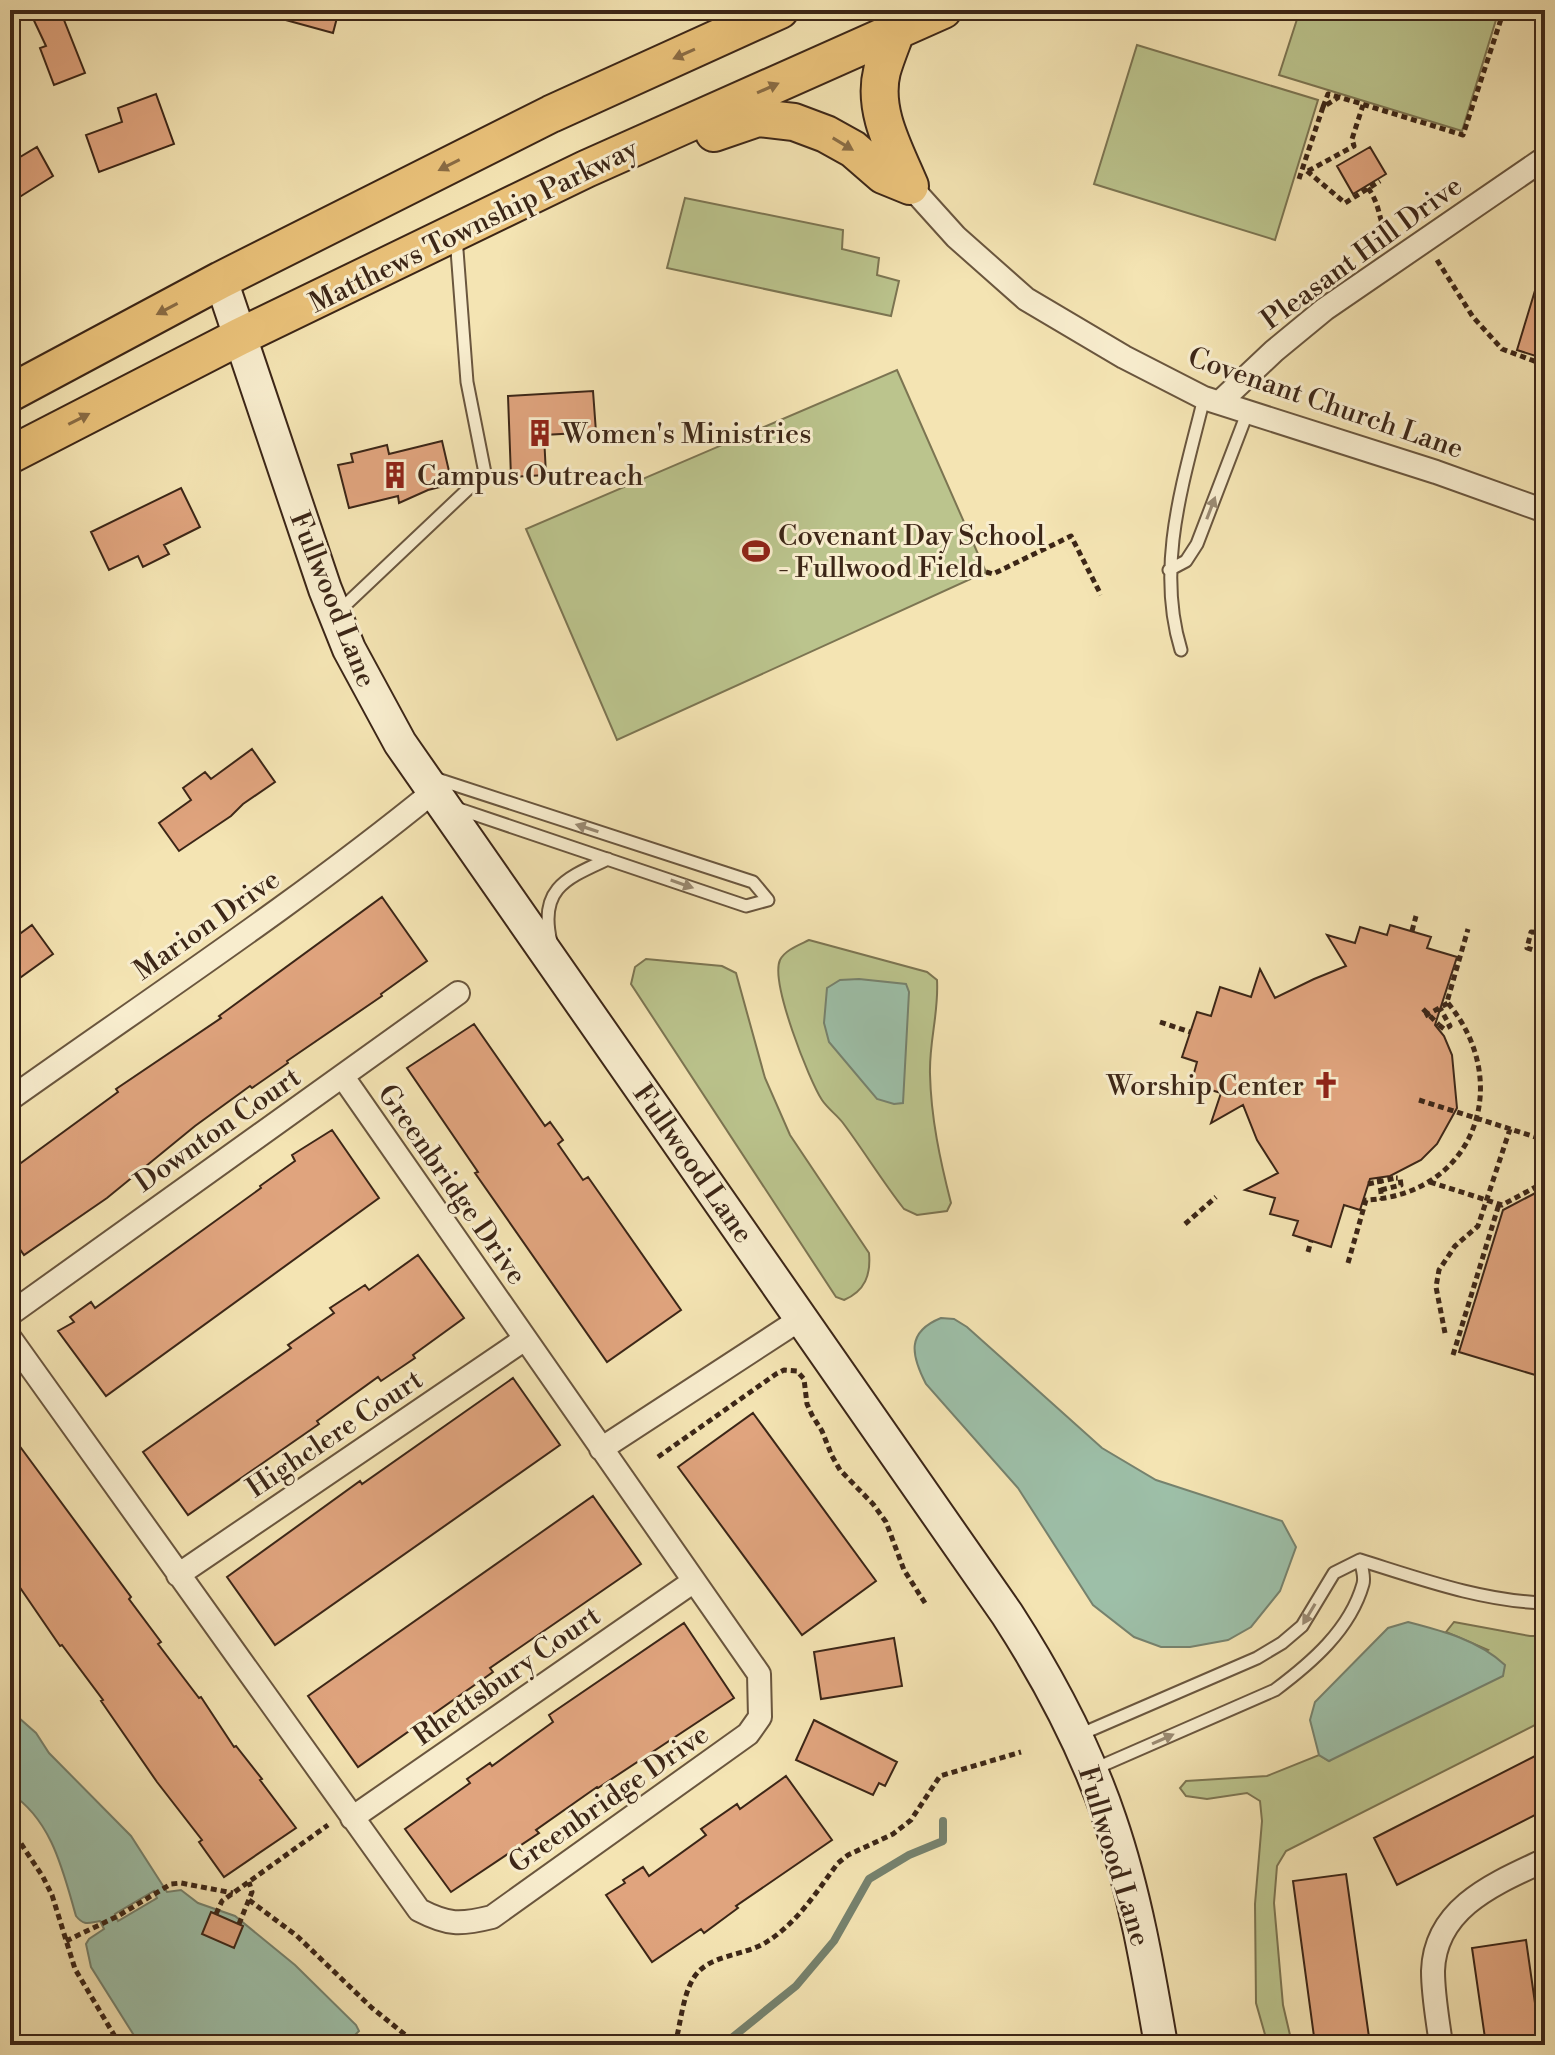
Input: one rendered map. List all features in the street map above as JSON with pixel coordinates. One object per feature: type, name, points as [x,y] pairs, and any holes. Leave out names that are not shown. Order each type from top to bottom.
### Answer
[{"type":"main road","points":[[10,393],[221,280],[551,114],[780,10]]},
{"type":"main road","name":"Matthews Township Parkway","points":[[10,455],[239,337],[586,169],[943,10]]},
{"type":"main road","points":[[897,29],[881,73],[880,105],[886,131],[910,186]]},
{"type":"main road","points":[[586,169],[610,175],[622,173],[736,124],[758,118],[794,122],[826,134],[853,149],[883,175],[910,186]]},
{"type":"street","name":"Pleasant Hill Drive","points":[[1212,400],[1325,309],[1545,158]]},
{"type":"street","name":"Covenant Church Lane","points":[[910,186],[956,237],[1026,299],[1124,357],[1212,400],[1436,472],[1545,511]]},
{"type":"street","name":"Fullwood Lane","points":[[221,280],[336,615],[369,691],[431,789],[802,1318],[1037,1662],[1076,1736],[1111,1821],[1145,1947],[1161,2045]]},
{"type":"street","name":"Marion Drive","points":[[10,1099],[362,850],[431,789]]},
{"type":"street","name":"Downton Court","points":[[10,1314],[458,993]]},
{"type":"street","name":"Greenbridge Drive","points":[[10,1338],[419,1910],[442,1922],[465,1924],[492,1917],[748,1734],[760,1717],[759,1674],[343,1077]]},
{"type":"street","points":[[601,1449],[802,1318]]},
{"type":"street","name":"Highclere Court","points":[[178,1575],[525,1339]]},
{"type":"street","name":"Rhettsbury Court","points":[[352,1818],[694,1581]]},
{"type":"street","points":[[1441,2045],[1433,1968],[1438,1943],[1449,1920],[1468,1901],[1492,1885],[1545,1860]]},
{"type":"lane","points":[[336,615],[485,473],[467,382],[455,233]]},
{"type":"lane","points":[[1181,650],[1171,602],[1169,570],[1176,512],[1212,400]]},
{"type":"lane","points":[[1169,570],[1186,561],[1197,544],[1248,411]]},
{"type":"lane","points":[[431,789],[753,882],[768,900],[746,906],[608,859],[431,789]]},
{"type":"lane","points":[[556,967],[548,933],[548,914],[553,894],[576,872],[608,859]]},
{"type":"lane","points":[[1091,1770],[1275,1690],[1292,1677],[1332,1641],[1344,1623],[1365,1582],[1360,1560]]},
{"type":"lane","points":[[1076,1736],[1257,1658],[1282,1643],[1302,1626],[1334,1573],[1360,1560],[1468,1593],[1545,1603]]},
{"type":"path","points":[[1306,171],[1323,107],[1339,97],[1463,135],[1504,10]]},
{"type":"path","points":[[1299,179],[1306,171],[1354,146],[1352,139],[1363,105]]},
{"type":"path","points":[[1306,171],[1345,203],[1380,181]]},
{"type":"path","points":[[1368,188],[1377,201],[1383,230],[1393,243]]},
{"type":"path","points":[[1437,260],[1473,317],[1502,349],[1545,365]]},
{"type":"path","points":[[986,572],[993,574],[1071,536],[1101,595]]},
{"type":"path","points":[[1412,931],[1416,916]]},
{"type":"path","points":[[1440,1008],[1450,1026],[1444,1029],[1424,1012],[1448,1003],[1468,929]]},
{"type":"path","points":[[1545,933],[1531,932],[1527,948],[1545,954]]},
{"type":"path","points":[[1538,932],[1540,944],[1545,946]]},
{"type":"path","points":[[1348,1263],[1366,1200],[1408,1194],[1429,1182],[1453,1161],[1466,1144],[1476,1118],[1481,1096],[1481,1068],[1473,1039],[1448,1003]]},
{"type":"path","points":[[1160,1022],[1190,1032]]},
{"type":"path","points":[[1419,1100],[1545,1140]]},
{"type":"path","points":[[1445,1333],[1436,1287],[1439,1270],[1455,1246],[1478,1226],[1510,1129]]},
{"type":"path","points":[[1379,1178],[1382,1200]]},
{"type":"path","points":[[1368,1184],[1400,1178],[1401,1185],[1381,1190]]},
{"type":"path","points":[[1429,1182],[1499,1204],[1545,1182]]},
{"type":"path","points":[[1185,1224],[1216,1197]]},
{"type":"path","points":[[1453,1355],[1478,1284],[1499,1204]]},
{"type":"path","points":[[1308,1252],[1311,1241]]},
{"type":"path","points":[[658,1457],[776,1374],[784,1370],[797,1371],[804,1379],[807,1404],[832,1456],[840,1470],[886,1522],[904,1570],[925,1603]]},
{"type":"path","points":[[675,2045],[693,1979],[703,1968],[720,1958],[765,1944],[787,1928],[838,1863],[848,1855],[893,1834],[911,1820],[940,1776],[1021,1752]]},
{"type":"path","points":[[216,1914],[222,1901],[328,1825]]},
{"type":"path","points":[[10,1827],[43,1877],[52,1895],[75,1969],[120,2045]]},
{"type":"path","points":[[239,1924],[252,1889],[249,1882]]},
{"type":"path","points":[[66,1941],[118,1916],[167,1887],[181,1883],[233,1893]]},
{"type":"path","points":[[249,1900],[297,1936],[372,2008],[418,2045]]},
{"type":"shaded area","points":[[1300,10],[1499,10],[1462,131],[1279,75]]},
{"type":"shaded area","points":[[1137,45],[1318,100],[1275,240],[1094,184]]},
{"type":"shaded area","points":[[685,198],[843,230],[842,249],[879,258],[877,275],[899,281],[891,316],[667,268]]},
{"type":"shaded area","name":"Covenant Day School - Fullwood Field","points":[[897,370],[986,572],[617,740],[526,529]]},
{"type":"shaded area","points":[[809,940],[927,972],[937,980],[930,1074],[937,1139],[951,1203],[947,1211],[917,1215],[904,1209],[816,1089],[792,1031],[778,972],[785,953]]},
{"type":"shaded area","points":[[646,959],[722,966],[736,973],[765,1078],[790,1135],[869,1253],[865,1281],[851,1296],[844,1300],[836,1297],[631,984],[635,967]]},
{"type":"shaded area","points":[[840,980],[906,984],[909,992],[903,1103],[877,1099],[829,1042],[824,1023],[827,988]]},
{"type":"shaded area","points":[[941,1318],[954,1319],[967,1327],[1102,1448],[1156,1480],[1282,1521],[1296,1547],[1280,1591],[1251,1627],[1228,1640],[1190,1647],[1161,1647],[1134,1637],[1093,1605],[1018,1488],[926,1384],[917,1363],[915,1345],[922,1330]]},
{"type":"shaded area","points":[[1408,1622],[1447,1633],[1483,1649],[1505,1665],[1503,1676],[1329,1761],[1319,1755],[1310,1720],[1315,1702],[1388,1628]]},
{"type":"shaded area","points":[[1454,1622],[1545,1636],[1545,1720],[1286,1851],[1277,1866],[1274,1903],[1283,2005],[1290,2035],[1289,2045],[1268,2045],[1256,2003],[1255,1904],[1262,1821],[1260,1801],[1247,1793],[1207,1799],[1186,1796],[1180,1788],[1186,1781],[1267,1776],[1319,1755],[1329,1761],[1488,1650],[1446,1632]]},
{"type":"shaded area","points":[[10,1710],[36,1733],[49,1753],[131,1836],[167,1892],[181,1890],[198,1903],[235,1916],[295,1965],[359,2031],[345,2045],[140,2045],[91,1967],[86,1944],[104,1929],[100,1921],[84,1923],[76,1916],[60,1864],[46,1832],[24,1804],[10,1793]],"holes":[[[154,1891],[157,1898],[118,1921],[115,1914]]]},
{"type":"building","points":[[29,10],[60,10],[85,73],[54,85],[40,48],[46,46]]},
{"type":"building","points":[[272,10],[339,10],[333,33],[271,16]]},
{"type":"building","points":[[156,94],[174,144],[99,172],[86,135],[122,122],[118,108]]},
{"type":"building","points":[[37,147],[53,176],[10,203],[10,163]]},
{"type":"building","points":[[1370,147],[1386,174],[1353,194],[1337,166]]},
{"type":"building","points":[[1540,274],[1545,274],[1545,359],[1517,350]]},
{"type":"building","name":"Women's Ministries","points":[[593,391],[596,432],[544,435],[546,475],[511,477],[508,396]]},
{"type":"building","name":"Campus Outreach","points":[[442,441],[452,484],[428,490],[399,503],[398,496],[349,508],[338,465],[353,462],[351,454],[387,445],[389,454]]},
{"type":"building","points":[[181,488],[200,527],[164,545],[169,554],[143,567],[138,556],[109,570],[91,532]]},
{"type":"building","points":[[252,749],[275,782],[179,851],[159,823],[191,800],[183,788],[205,772],[211,779]]},
{"type":"building","points":[[382,897],[427,961],[288,1063],[195,1126],[107,1198],[24,1255],[10,1235],[10,1171],[118,1092],[116,1089],[221,1018],[219,1016]]},
{"type":"building","points":[[32,925],[53,954],[10,985],[10,941]]},
{"type":"building","name":"Worship Center","points":[[1390,925],[1431,937],[1427,948],[1457,957],[1435,1025],[1444,1036],[1452,1055],[1457,1108],[1437,1144],[1421,1160],[1390,1176],[1370,1179],[1360,1210],[1344,1205],[1331,1247],[1293,1235],[1298,1221],[1270,1214],[1275,1198],[1245,1190],[1278,1173],[1257,1140],[1243,1105],[1211,1123],[1221,1093],[1191,1084],[1197,1062],[1182,1057],[1197,1012],[1211,1016],[1220,987],[1251,997],[1260,969],[1275,998],[1346,966],[1327,935],[1355,943],[1360,927],[1387,935]]},
{"type":"building","points":[[474,1024],[545,1126],[550,1122],[563,1140],[558,1144],[583,1180],[588,1177],[681,1310],[607,1362],[475,1173],[478,1172],[407,1068]]},
{"type":"building","points":[[332,1130],[379,1198],[106,1396],[58,1331],[74,1322],[70,1317],[91,1302],[95,1308],[261,1188],[295,1161],[292,1155]]},
{"type":"building","points":[[1545,1188],[1545,1378],[1459,1352],[1503,1210]]},
{"type":"building","points":[[418,1255],[464,1318],[413,1355],[415,1358],[381,1381],[378,1377],[317,1421],[319,1424],[188,1515],[143,1452],[291,1348],[288,1345],[334,1313],[330,1308],[365,1285],[369,1290]]},
{"type":"building","points":[[513,1378],[560,1445],[275,1645],[227,1577],[360,1481],[362,1484]]},
{"type":"building","points":[[753,1413],[876,1581],[802,1635],[678,1467]]},
{"type":"building","points":[[10,1433],[131,1597],[129,1599],[161,1642],[158,1644],[201,1697],[234,1747],[262,1779],[296,1828],[224,1877],[199,1842],[202,1840],[157,1782],[103,1700],[60,1646],[10,1573]]},
{"type":"building","points":[[593,1496],[641,1564],[490,1668],[493,1672],[358,1767],[308,1696]]},
{"type":"building","points":[[684,1623],[734,1698],[597,1787],[536,1830],[539,1833],[451,1892],[405,1829],[470,1783],[467,1779],[490,1763],[492,1766],[553,1722],[549,1715]]},
{"type":"building","points":[[894,1638],[902,1686],[821,1699],[814,1652]]},
{"type":"building","points":[[814,1720],[897,1762],[885,1786],[879,1783],[873,1795],[796,1760]]},
{"type":"building","points":[[1545,1751],[1545,1810],[1397,1885],[1374,1838]]},
{"type":"building","points":[[786,1776],[832,1840],[736,1906],[738,1908],[704,1933],[701,1929],[652,1962],[606,1895],[643,1867],[649,1876],[706,1835],[701,1829],[737,1804],[740,1809]]},
{"type":"building","points":[[1346,1874],[1369,2037],[1315,2044],[1293,1881]]},
{"type":"building","points":[[211,1912],[243,1926],[234,1948],[202,1934]]},
{"type":"building","points":[[1526,1940],[1541,2045],[1486,2045],[1472,1948]]},
{"type":"waterway","points":[[723,2045],[796,1986],[834,1941],[869,1879],[909,1855],[943,1841],[943,1821]]},
{"type":"place","name":"Women's Ministries","points":[[540,433]]},
{"type":"place","name":"Campus Outreach","points":[[395,475]]},
{"type":"place","name":"Covenant Day School - Fullwood Field","points":[[756,551]]},
{"type":"place","name":"Worship Center","points":[[1326,1085]]}]
